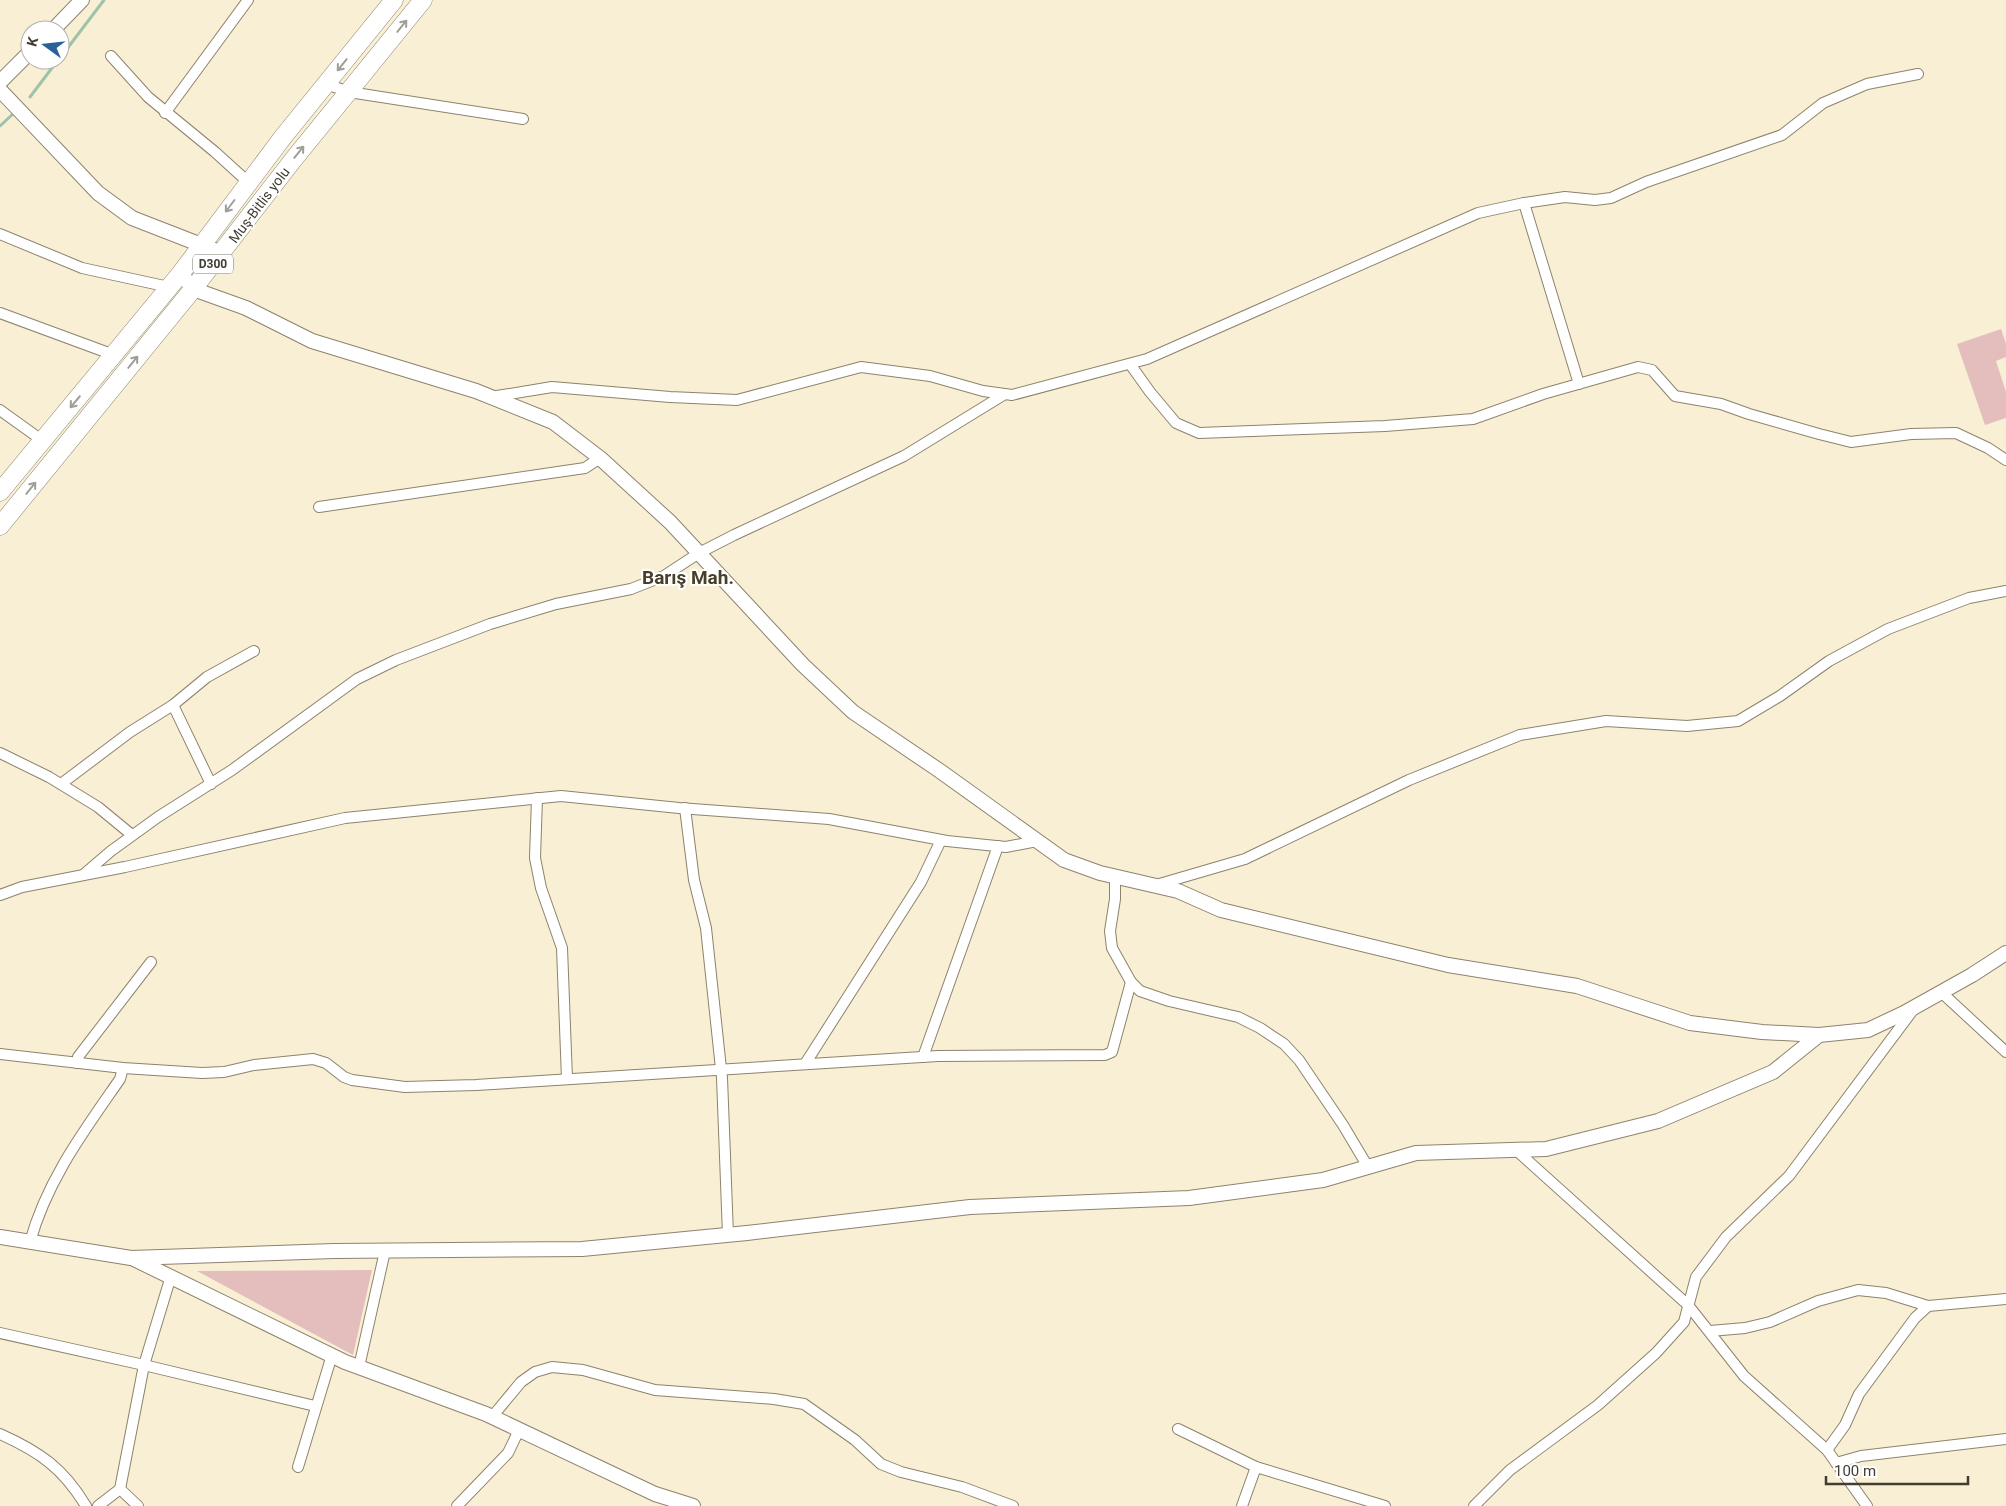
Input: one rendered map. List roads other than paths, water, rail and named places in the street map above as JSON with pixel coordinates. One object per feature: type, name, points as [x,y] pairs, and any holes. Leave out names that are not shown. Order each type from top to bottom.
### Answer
[{"type":"highway","name":"Muş-Bitlis yolu","points":[[0,492],[169,287],[248,182],[394,0]]},
{"type":"highway","name":"Muş-Bitlis yolu","points":[[0,526],[194,289],[293,160],[423,0]]},
{"type":"street","points":[[63,20],[82,0]]},
{"type":"street","points":[[164,112],[248,0]]},
{"type":"street","points":[[110,56],[148,98],[215,152],[248,182]]},
{"type":"street","points":[[0,82],[20,62]]},
{"type":"street","points":[[490,397],[552,387],[670,397],[737,400],[861,367],[930,376],[983,391],[1012,395],[1147,359],[1478,213],[1524,203],[1566,198],[1596,200],[1612,198],[1646,182],[1782,135],[1823,103],[1866,84],[1918,74]]},
{"type":"street","points":[[326,84],[348,92],[523,119]]},
{"type":"street","points":[[0,90],[98,194],[132,218],[222,253]]},
{"type":"street","points":[[1524,203],[1579,384]]},
{"type":"street","points":[[0,234],[82,268],[169,287]]},
{"type":"street","points":[[181,272],[194,289],[246,308],[312,341],[490,397],[553,422],[600,458],[670,522],[803,666],[853,712],[1064,860],[1115,876],[1178,890],[1221,910],[1448,965],[1577,986],[1690,1022],[1762,1032],[1819,1036],[1868,1030],[1917,1005],[2006,952]]},
{"type":"street","points":[[0,313],[114,354]]},
{"type":"street","points":[[1130,364],[1176,423],[1199,432],[1385,426],[1473,419],[1543,394],[1638,366],[1652,370],[1676,396],[1721,404],[1819,434],[1851,442],[1911,434],[1956,433],[1988,448],[2006,460]]},
{"type":"street","points":[[82,875],[132,835],[240,765],[358,679],[396,660],[490,624],[556,604],[631,589],[664,576],[699,553],[734,535],[904,456],[1004,394]]},
{"type":"street","points":[[0,410],[43,441]]},
{"type":"street","points":[[319,508],[584,468],[600,458]]},
{"type":"street","points":[[1155,885],[1245,859],[1409,780],[1520,735],[1606,721],[1687,726],[1738,721],[1780,696],[1828,661],[1888,629],[1969,598],[2006,591]]},
{"type":"street","points":[[61,784],[130,732],[173,705],[207,677],[254,651]]},
{"type":"street","points":[[173,705],[211,784]]},
{"type":"street","points":[[0,753],[61,784],[98,807],[132,835]]},
{"type":"street","points":[[0,895],[22,887],[345,818],[561,796],[829,819],[941,840],[1006,847],[1038,841]]},
{"type":"street","points":[[537,798],[535,858],[541,888],[562,948],[567,1079]]},
{"type":"street","points":[[685,808],[694,880],[706,928],[722,1070],[728,1235]]},
{"type":"street","points":[[805,1064],[921,882],[941,840]]},
{"type":"street","points":[[923,1057],[998,846]]},
{"type":"street","points":[[1115,876],[1115,899],[1110,931],[1112,948],[1131,982],[1140,990],[1169,1001],[1238,1017],[1260,1028],[1284,1044],[1298,1060],[1344,1125],[1368,1167]]},
{"type":"street","points":[[77,1063],[78,1057],[151,962]]},
{"type":"street","points":[[0,1054],[123,1068],[213,1072],[254,1065],[314,1059],[326,1063],[340,1074],[352,1080],[405,1087],[476,1085],[923,1057],[1105,1055],[1112,1052],[1131,982]]},
{"type":"street","points":[[1940,992],[2006,1052]]},
{"type":"street","points":[[1474,1506],[1510,1470],[1598,1406],[1656,1353],[1684,1322],[1696,1277],[1726,1236],[1789,1176],[1917,1005]]},
{"type":"street","points":[[0,1237],[131,1258],[385,1251],[582,1249],[728,1235],[970,1207],[1189,1198],[1323,1180],[1416,1153],[1546,1149],[1658,1121],[1773,1072],[1819,1036]]},
{"type":"street","points":[[30,1242],[42,1205],[60,1170],[77,1140],[120,1079],[123,1068]]},
{"type":"street","points":[[1516,1150],[1688,1305],[1744,1376],[1826,1450],[1867,1506]]},
{"type":"street","points":[[359,1367],[385,1251]]},
{"type":"street","points":[[131,1258],[359,1367],[492,1417],[655,1494],[693,1506]]},
{"type":"street","points":[[98,1506],[120,1489],[144,1365],[171,1276]]},
{"type":"street","points":[[1710,1331],[1745,1328],[1770,1322],[1818,1301],[1858,1290],[1886,1293],[1928,1306],[2006,1300]]},
{"type":"street","points":[[1826,1450],[1845,1425],[1859,1394],[1915,1318],[1928,1306]]},
{"type":"street","points":[[0,1333],[315,1406]]},
{"type":"street","points":[[298,1467],[332,1355]]},
{"type":"street","points":[[492,1417],[522,1382],[536,1372],[552,1367],[583,1370],[655,1390],[774,1399],[804,1404],[854,1440],[881,1464],[901,1472],[962,1487],[1013,1506]]},
{"type":"street","points":[[457,1506],[508,1453],[519,1430]]},
{"type":"street","points":[[1178,1430],[1256,1468],[1385,1506]]},
{"type":"street","points":[[0,1434],[37,1452],[51,1462],[77,1491],[86,1506]]},
{"type":"street","points":[[1836,1463],[1861,1456],[2006,1440]]},
{"type":"street","points":[[1242,1506],[1256,1468]]},
{"type":"street","points":[[120,1489],[138,1506]]},
{"type":"waterway","points":[[70,45],[104,0]]},
{"type":"waterway","points":[[30,97],[50,70]]},
{"type":"waterway","points":[[0,126],[14,113]]},
{"type":"district","name":"Barış Mah.","points":[[688,577]]}]
